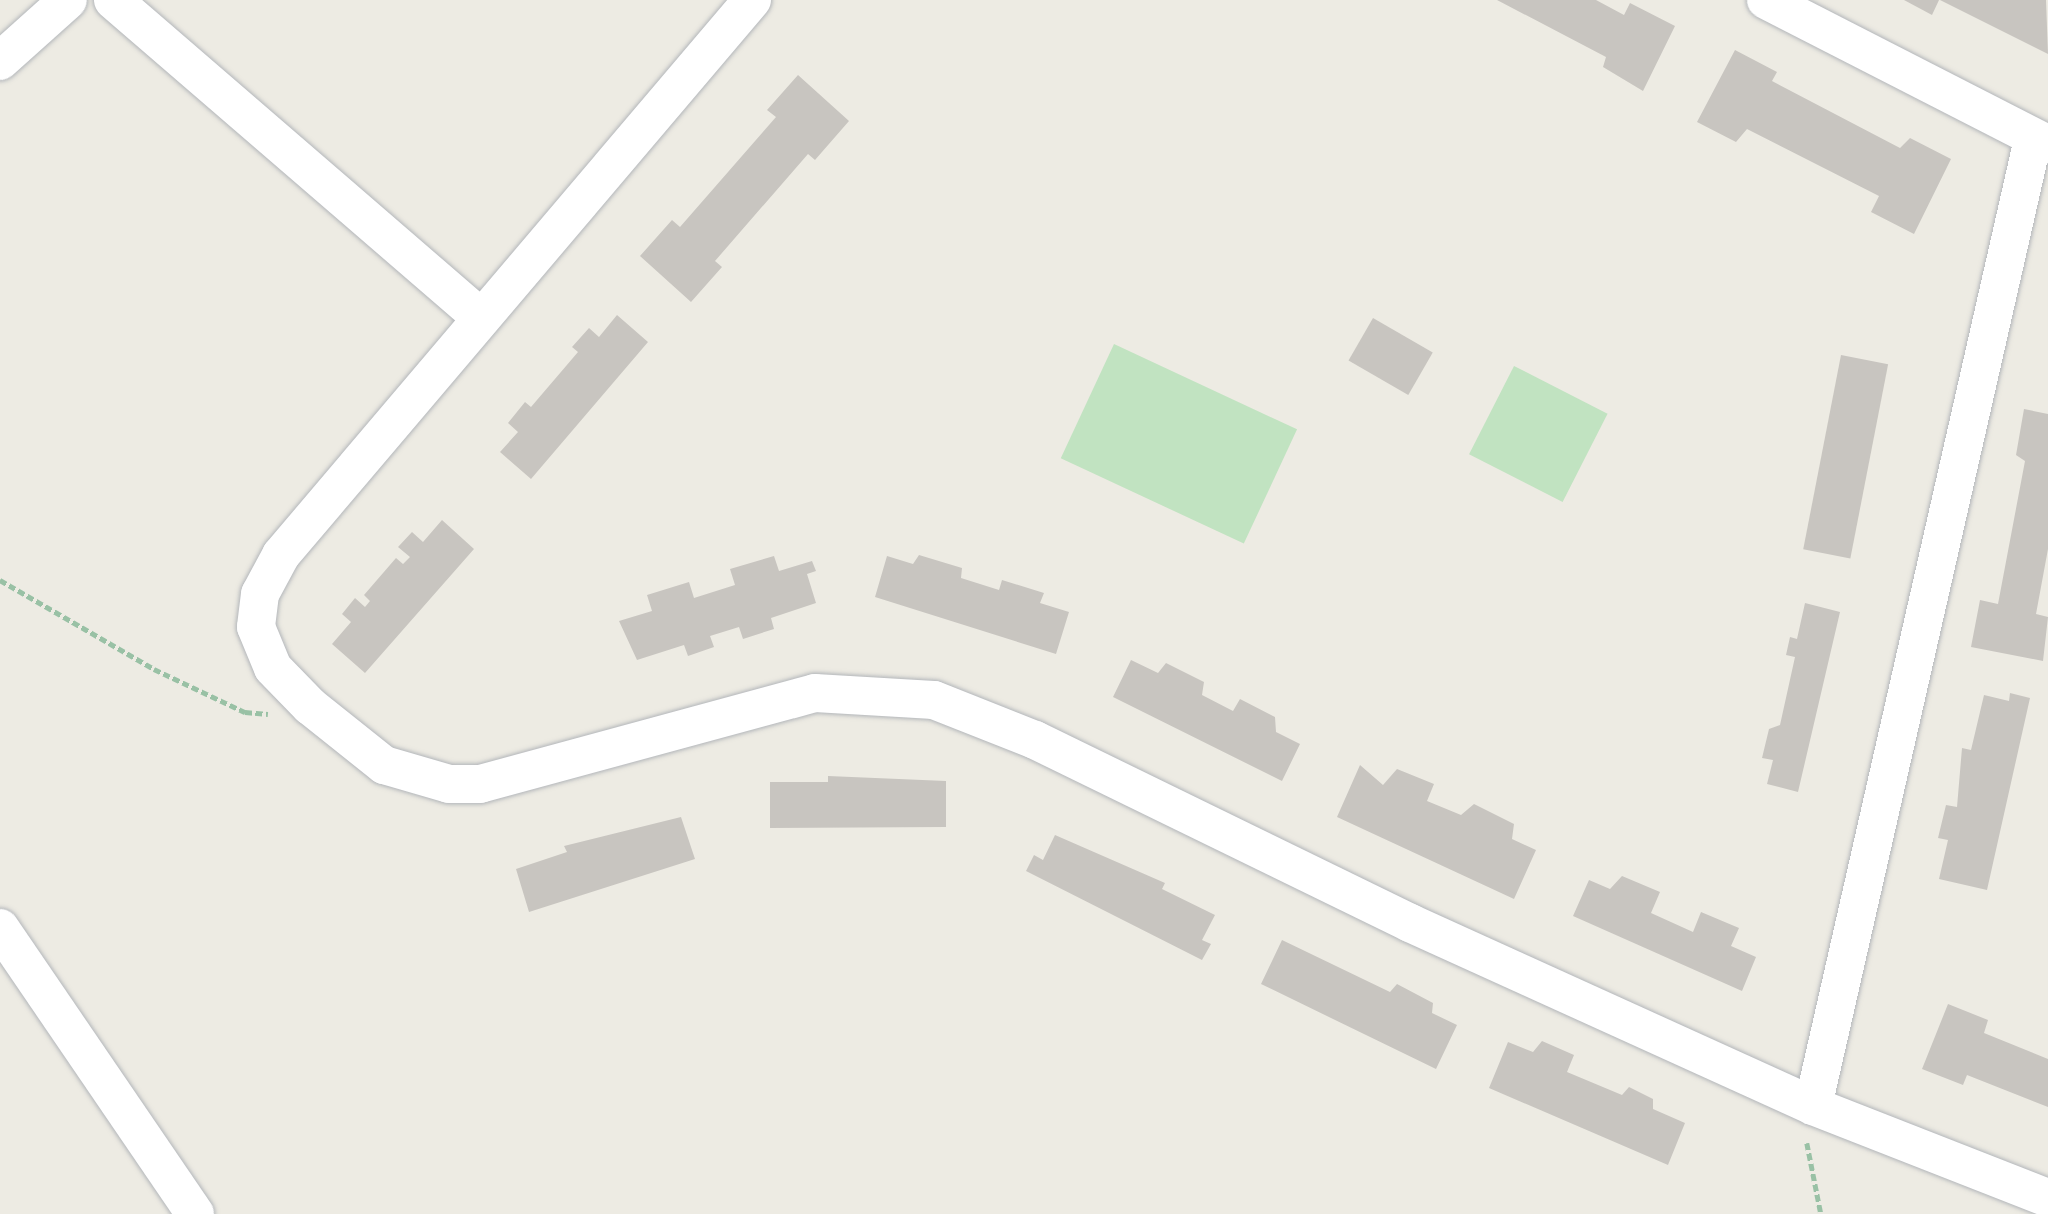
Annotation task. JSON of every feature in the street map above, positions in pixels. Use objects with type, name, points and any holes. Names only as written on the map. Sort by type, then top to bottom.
[{"type":"street","points":[[0,61],[68,0]]},
{"type":"street","points":[[113,0],[481,318]]},
{"type":"street","points":[[752,0],[281,555],[260,594],[261,644],[310,706],[384,765],[449,784],[480,784],[815,693],[934,700],[1035,740],[1410,923],[1813,1106],[2048,1198]]},
{"type":"street","points":[[1766,0],[2041,141],[1813,1106]]},
{"type":"street","points":[[0,928],[195,1214]]},
{"type":"path","points":[[0,580],[154,669],[246,712],[275,715],[310,706]]},
{"type":"path","points":[[1813,1106],[1807,1155],[1821,1214]]},
{"type":"green space","points":[[1114,344],[1297,429],[1244,544],[1061,458]]},
{"type":"green space","points":[[1514,366],[1608,414],[1563,502],[1469,454]]},
{"type":"building","points":[[1497,0],[1596,0],[1624,15],[1630,3],[1675,26],[1643,91],[1603,67],[1606,57]]},
{"type":"building","points":[[1904,0],[1939,0],[1932,15]]},
{"type":"building","points":[[1940,0],[2046,0],[2048,54]]},
{"type":"building","points":[[1735,50],[1777,72],[1772,81],[1900,148],[1910,138],[1951,159],[1914,234],[1871,212],[1879,196],[1747,129],[1736,142],[1697,122]]},
{"type":"building","points":[[798,75],[849,121],[815,160],[808,154],[715,261],[722,267],[691,302],[640,256],[672,220],[680,227],[776,117],[767,110]]},
{"type":"building","points":[[617,315],[648,342],[531,479],[500,452],[518,432],[508,423],[525,402],[531,407],[578,352],[572,347],[589,328],[599,337]]},
{"type":"building","points":[[1373,318],[1433,352],[1408,395],[1348,360]]},
{"type":"building","points":[[1841,355],[1888,364],[1850,559],[1803,549]]},
{"type":"building","points":[[2024,409],[2048,414],[2048,549],[2036,614],[2048,617],[2043,661],[1971,647],[1980,600],[1998,604],[2025,461],[2016,455]]},
{"type":"building","points":[[442,520],[474,549],[365,673],[332,644],[351,622],[342,614],[355,598],[365,607],[370,601],[364,595],[396,558],[403,564],[410,557],[398,547],[412,532],[423,542]]},
{"type":"building","points":[[919,555],[962,568],[961,578],[999,590],[1002,580],[1044,593],[1040,603],[1069,612],[1056,654],[875,597],[887,556],[913,564]]},
{"type":"building","points":[[774,556],[779,571],[812,561],[816,571],[807,574],[816,603],[771,618],[774,629],[743,639],[739,627],[710,636],[714,647],[688,656],[684,645],[637,660],[619,621],[652,611],[647,595],[689,582],[694,598],[735,585],[730,569]]},
{"type":"building","points":[[1805,603],[1840,612],[1798,792],[1767,784],[1773,760],[1762,758],[1769,729],[1780,725],[1795,657],[1786,655],[1790,637],[1797,639]]},
{"type":"building","points":[[1131,660],[1158,673],[1166,663],[1204,682],[1202,695],[1233,711],[1240,699],[1275,717],[1276,732],[1300,744],[1282,781],[1113,697]]},
{"type":"building","points":[[2010,693],[2030,698],[1987,890],[1939,879],[1948,840],[1938,838],[1946,805],[1957,807],[1962,748],[1971,750],[1984,695],[2009,701]]},
{"type":"building","points":[[1360,765],[1383,785],[1397,769],[1434,784],[1427,801],[1461,815],[1474,804],[1514,824],[1512,839],[1536,850],[1514,899],[1337,817]]},
{"type":"building","points":[[828,776],[946,781],[946,827],[770,828],[770,782],[828,782]]},
{"type":"building","points":[[681,817],[695,859],[529,912],[516,869],[567,852],[564,846]]},
{"type":"building","points":[[1055,835],[1165,883],[1162,889],[1215,915],[1202,940],[1211,944],[1202,960],[1026,871],[1034,855],[1043,860]]},
{"type":"building","points":[[1622,876],[1660,892],[1651,913],[1693,932],[1701,912],[1739,928],[1731,946],[1756,957],[1742,991],[1573,916],[1589,880],[1610,889]]},
{"type":"building","points":[[1282,940],[1390,992],[1397,984],[1433,1003],[1432,1013],[1457,1025],[1436,1069],[1261,984]]},
{"type":"building","points":[[1948,1004],[1988,1020],[1984,1033],[2048,1059],[2048,1107],[1967,1075],[1963,1085],[1922,1069]]},
{"type":"building","points":[[1542,1041],[1574,1055],[1567,1072],[1622,1095],[1629,1087],[1653,1099],[1653,1109],[1685,1123],[1668,1165],[1489,1088],[1508,1042],[1533,1052]]}]
